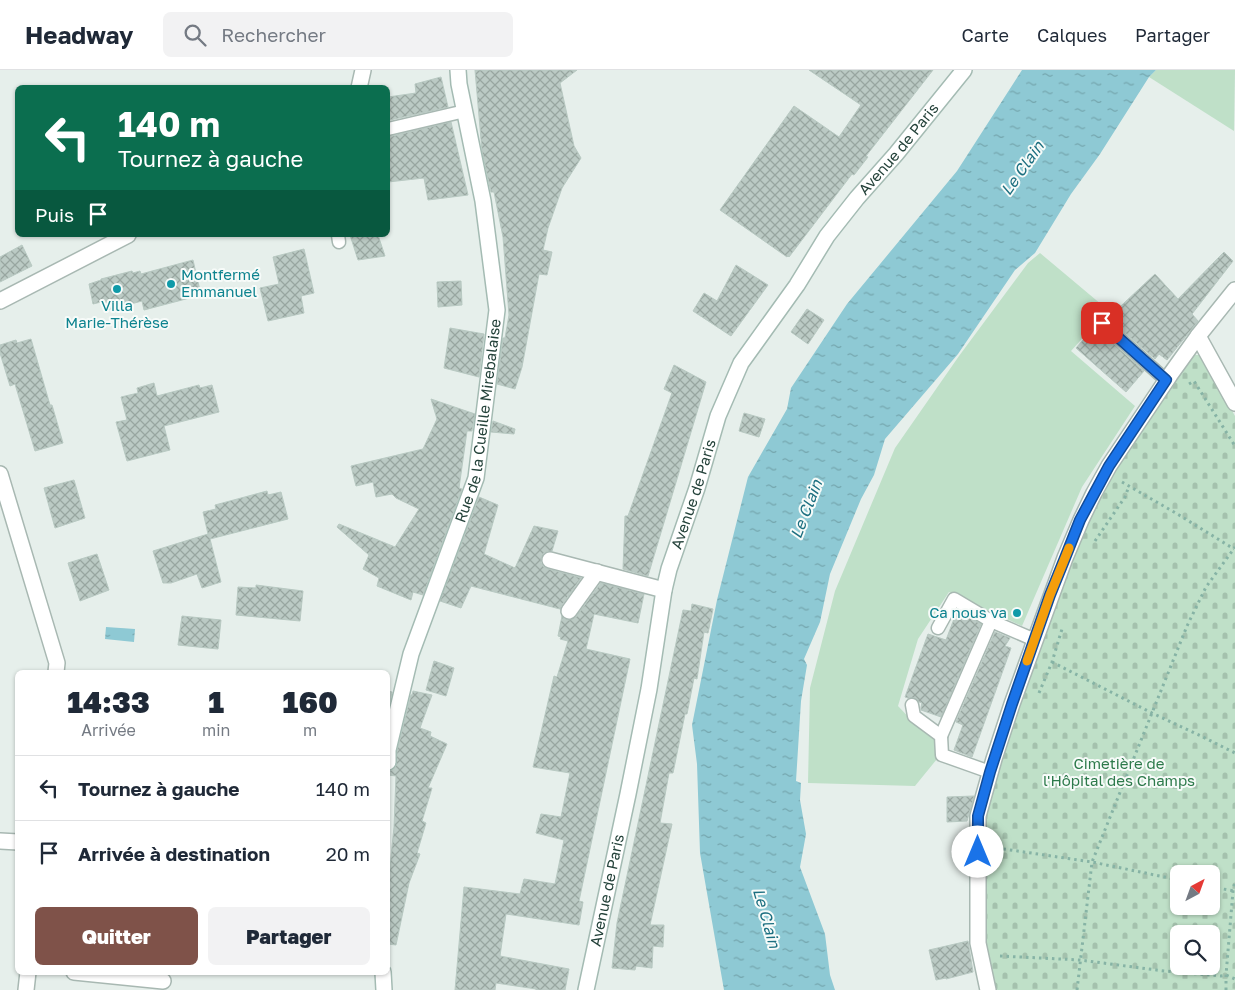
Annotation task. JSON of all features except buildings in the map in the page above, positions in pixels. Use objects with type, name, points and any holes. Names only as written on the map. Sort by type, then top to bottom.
[{"type":"street","points":[[360,85],[363,70]]},
{"type":"street","name":"Rue de la Cueille Mirebalaise","points":[[390,742],[411,654],[476,478],[497,310],[483,201],[459,84],[458,70]]},
{"type":"street","name":"Avenue de Paris","points":[[586,990],[634,765],[664,590],[669,569],[698,488],[718,416],[741,363],[797,285],[827,236],[964,70]]},
{"type":"street","points":[[0,301],[124,237]]},
{"type":"street","points":[[988,990],[978,943],[978,816],[1012,704],[1050,595],[1080,520],[1109,466],[1166,380],[1235,290]]},
{"type":"street","points":[[1198,336],[1235,403]]},
{"type":"street","points":[[0,474],[5,510],[57,663],[56,670]]},
{"type":"street","points":[[550,560],[664,590]]},
{"type":"street","points":[[569,611],[597,572]]},
{"type":"street","points":[[0,841],[15,842]]},
{"type":"street","points":[[26,990],[28,975]]},
{"type":"street","points":[[119,975],[163,982]]},
{"type":"street","points":[[383,975],[384,990]]},
{"type":"lane","points":[[390,129],[465,111]]},
{"type":"lane","points":[[1102,323],[1166,380]]},
{"type":"lane","points":[[938,628],[954,599],[991,621],[1035,640]]},
{"type":"lane","points":[[990,772],[942,755],[941,736],[991,621]]},
{"type":"lane","points":[[912,705],[914,716],[941,736]]},
{"type":"path","points":[[1194,381],[1235,446]]},
{"type":"path","points":[[1077,990],[1092,862],[1187,626],[1206,587],[1235,549],[1179,514],[1122,483]]},
{"type":"path","points":[[1090,548],[1125,497],[1129,486]]},
{"type":"path","points":[[1037,698],[1052,662],[1063,628]]},
{"type":"path","points":[[1052,662],[1235,753]]},
{"type":"path","points":[[991,848],[1092,862],[1170,878]]},
{"type":"path","points":[[1226,990],[1235,881]]},
{"type":"path","points":[[1220,889],[1234,891]]},
{"type":"path","points":[[996,956],[1080,960],[1164,971],[1226,975],[1235,979]]},
{"type":"green space","points":[[1156,70],[1235,70],[1234,131],[1149,77]]},
{"type":"green space","points":[[1040,253],[1108,310],[1071,351],[1135,406],[1082,487],[1022,626],[949,592],[918,639],[898,706],[919,728],[935,737],[937,759],[915,786],[808,783],[810,688],[835,591],[895,448],[959,356],[1028,263]]},
{"type":"green space","name":"Cimetière de l'Hôpital des Champs","points":[[1192,355],[1201,355],[1235,416],[1235,990],[994,990],[985,942],[985,817],[1004,748],[1078,542],[1112,474]]},
{"type":"water","name":"Le Clain","points":[[1022,70],[1156,70],[1149,77],[1100,154],[1071,194],[1035,253],[1015,270],[958,354],[885,439],[874,475],[861,499],[830,574],[820,622],[804,659],[807,665],[801,701],[796,781],[801,783],[800,800],[806,834],[800,867],[825,934],[830,975],[835,990],[724,990],[700,853],[697,764],[692,725],[717,600],[748,477],[787,409],[791,388],[847,304],[957,171]]},
{"type":"water","points":[[106,627],[135,629],[134,642],[105,639]]},
{"type":"slow traffic","points":[[1027,661],[1069,548]]},
{"type":"place","name":"Montfermé Emmanuel","points":[[171,284]]},
{"type":"place","name":"Villa Marie-Thérèse","points":[[117,289]]},
{"type":"place","name":"Ca nous va","points":[[1017,613]]},
{"type":"route","points":[[978,852],[978,816],[990,772],[1050,595],[1080,520],[1094,493],[1109,466],[1166,380],[1102,323]]}]
